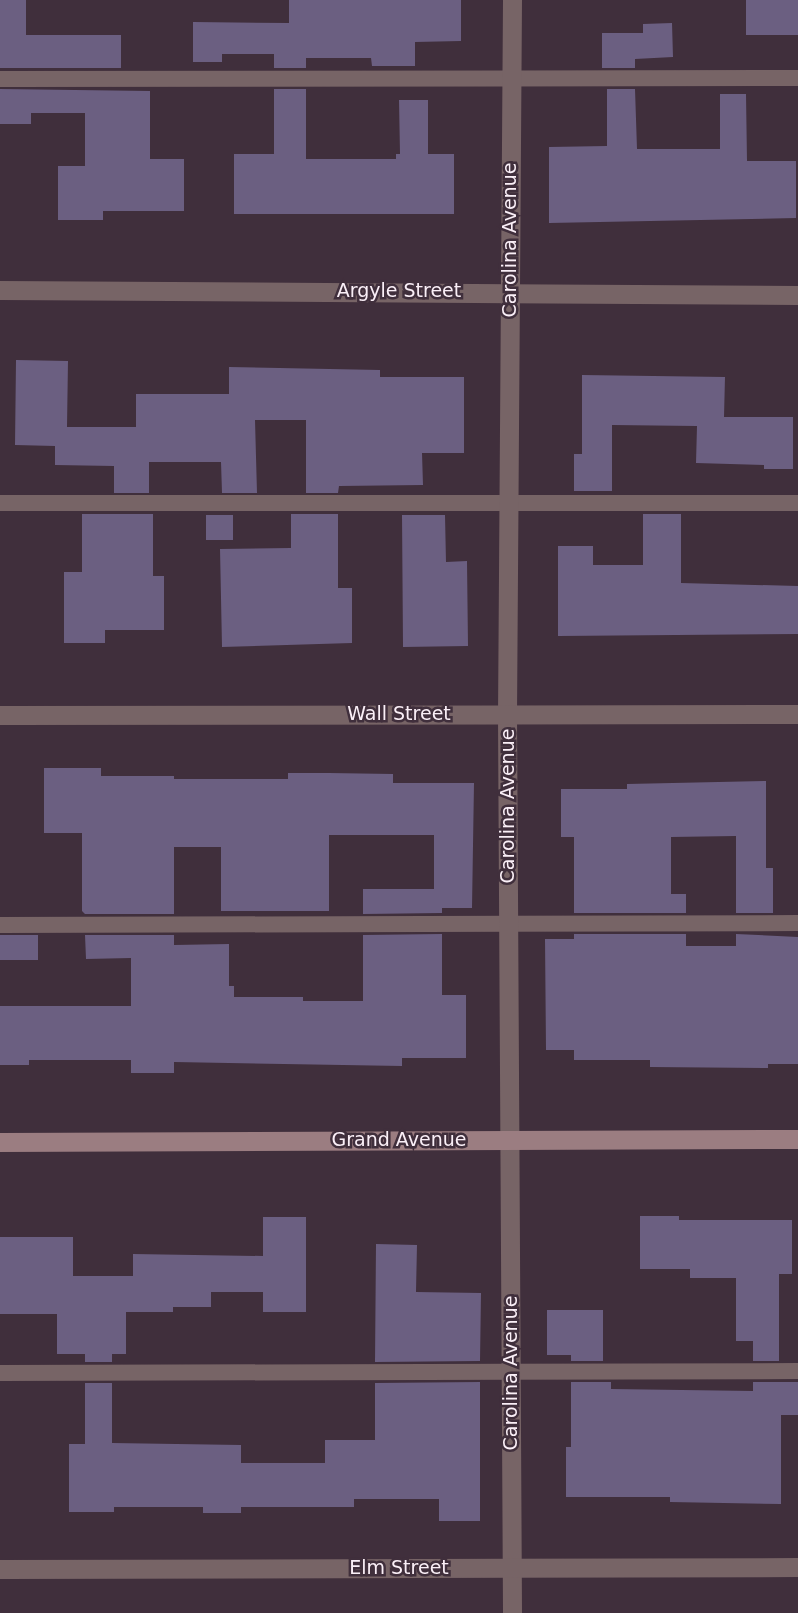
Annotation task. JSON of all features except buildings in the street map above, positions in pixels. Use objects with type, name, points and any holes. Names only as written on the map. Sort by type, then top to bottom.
[{"type":"main road","name":"Grand Avenue","points":[[0,1142],[798,1139]]},
{"type":"street","name":"Carolina Avenue","points":[[512,0],[507,714],[512,1613]]},
{"type":"street","name":"Argyle Street","points":[[0,290],[510,291],[798,295]]},
{"type":"street","name":"Wall Street","points":[[0,715],[798,714]]},
{"type":"street","name":"Elm Street","points":[[0,1569],[798,1567]]},
{"type":"lane","points":[[0,79],[798,78]]},
{"type":"lane","points":[[0,503],[798,503]]},
{"type":"lane","points":[[0,925],[798,923]]},
{"type":"lane","points":[[0,1373],[798,1371]]}]
